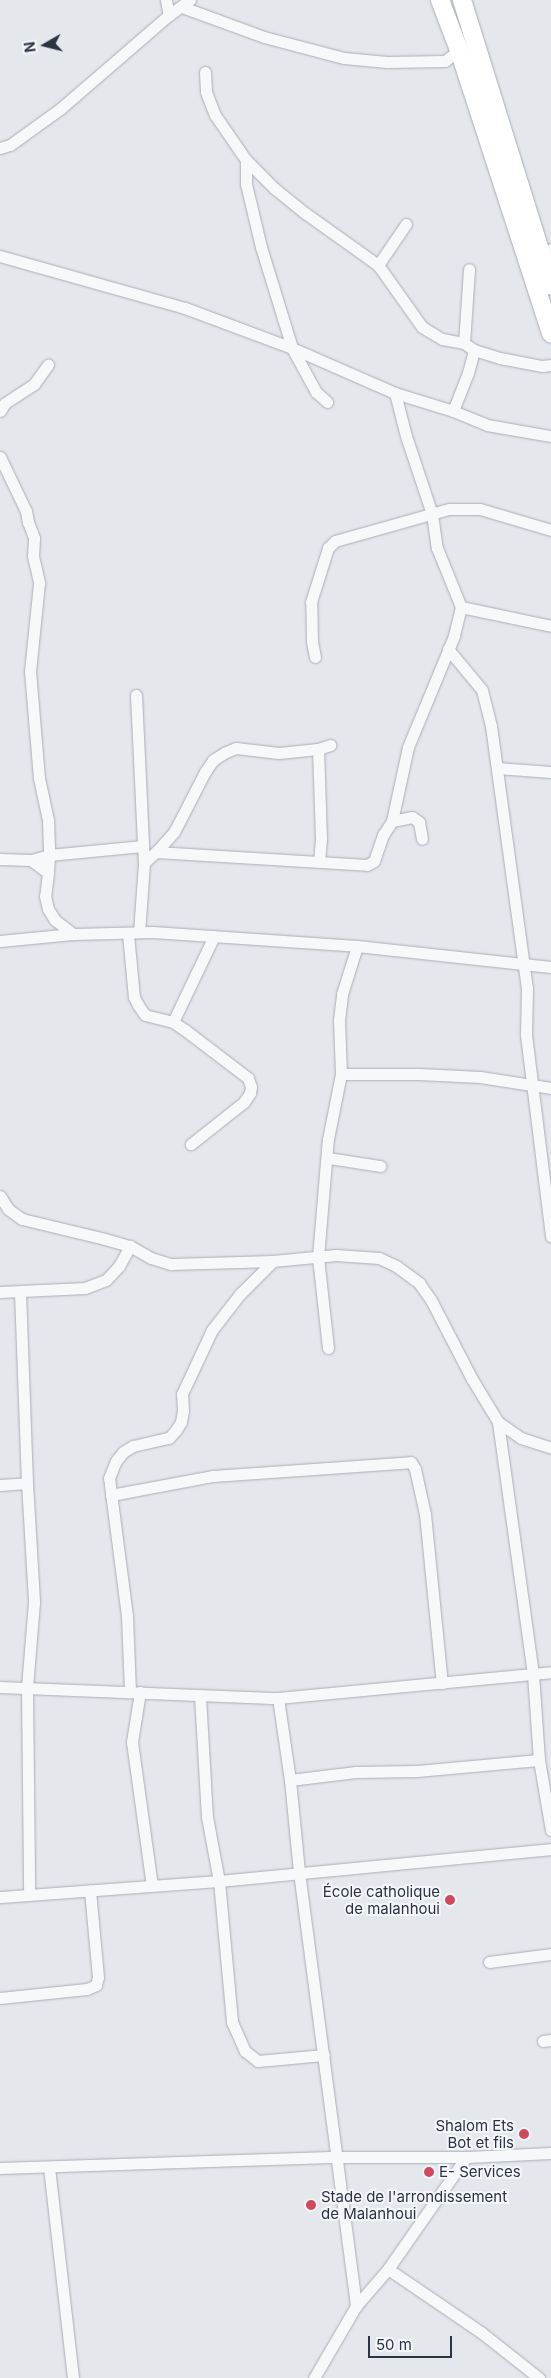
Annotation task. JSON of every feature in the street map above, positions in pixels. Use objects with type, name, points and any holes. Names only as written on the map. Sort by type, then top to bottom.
[{"type":"main road","points":[[440,0],[459,50],[551,333]]},
{"type":"main road","points":[[462,0],[548,277]]},
{"type":"street","points":[[166,0],[169,15]]},
{"type":"street","points":[[0,148],[10,145],[60,108],[169,15],[186,4],[264,37],[344,58],[386,62],[445,61],[459,50]]},
{"type":"street","points":[[205,72],[206,92],[215,115],[246,160],[274,188],[305,213],[378,265],[422,327],[442,339],[464,343],[474,350],[500,358],[542,366],[551,365]]},
{"type":"street","points":[[246,160],[246,184],[260,247],[292,348],[316,392],[327,402]]},
{"type":"street","points":[[378,265],[406,224]]},
{"type":"street","points":[[548,277],[551,250]]},
{"type":"street","points":[[0,256],[185,308],[292,348],[395,393],[452,411],[487,425],[551,436]]},
{"type":"street","points":[[464,343],[468,269]]},
{"type":"street","points":[[452,411],[468,373],[474,350]]},
{"type":"street","points":[[0,411],[5,403],[34,384],[48,365]]},
{"type":"street","points":[[156,852],[367,865],[374,861],[384,835],[392,821],[408,746],[448,649],[461,607],[437,548],[432,514],[406,436],[395,393]]},
{"type":"street","points":[[0,457],[26,511],[34,538],[33,556],[39,583],[30,671],[39,778],[48,820],[49,855],[45,896],[48,909],[55,920],[73,934]]},
{"type":"street","points":[[315,657],[312,641],[311,602],[328,548],[335,541],[449,509],[480,509],[551,530]]},
{"type":"street","points":[[461,607],[551,626]]},
{"type":"street","points":[[448,649],[482,690],[490,718],[527,988],[526,1035],[551,1236]]},
{"type":"street","points":[[136,695],[144,863],[133,933],[134,997],[145,1015],[173,1022],[248,1078],[251,1087],[250,1093],[244,1102],[191,1144]]},
{"type":"street","points":[[144,863],[174,832],[209,766],[224,753],[236,748],[279,753],[330,746]]},
{"type":"street","points":[[318,749],[321,839],[319,862]]},
{"type":"street","points":[[497,768],[551,772]]},
{"type":"street","points":[[392,821],[412,818],[419,822],[422,840]]},
{"type":"street","points":[[0,859],[31,860],[49,855],[144,846]]},
{"type":"street","points":[[31,860],[48,874]]},
{"type":"street","points":[[0,942],[73,934],[133,933],[214,936],[357,946],[551,966]]},
{"type":"street","points":[[173,1022],[214,936]]},
{"type":"street","points":[[328,1348],[318,1257],[331,1120],[341,1074],[339,1020],[342,994],[357,946]]},
{"type":"street","points":[[341,1074],[419,1074],[531,1084],[551,1088]]},
{"type":"street","points":[[328,1158],[380,1166]]},
{"type":"street","points":[[0,1196],[8,1209],[22,1219],[79,1231],[130,1246],[151,1258],[171,1264],[273,1261],[336,1255],[378,1258],[396,1266],[419,1282],[431,1300],[472,1379],[498,1422],[533,1674],[539,1760],[551,1830]]},
{"type":"street","points":[[0,1292],[85,1288],[106,1280],[120,1266],[130,1246]]},
{"type":"street","points":[[152,1886],[132,1742],[135,1692],[109,1478],[116,1461],[123,1452],[133,1446],[169,1438],[176,1430],[181,1422],[184,1411],[182,1394],[212,1330],[240,1294],[273,1261]]},
{"type":"street","points":[[20,1292],[27,1483],[34,1602],[27,1688],[28,1895]]},
{"type":"street","points":[[498,1422],[521,1438],[551,1448]]},
{"type":"street","points":[[111,1495],[213,1476],[411,1462],[415,1469],[425,1514],[442,1682]]},
{"type":"street","points":[[0,1485],[27,1483]]},
{"type":"street","points":[[0,1687],[278,1698],[551,1672]]},
{"type":"street","points":[[200,1696],[207,1816],[219,1881],[228,2000],[232,2022],[245,2051],[258,2061],[324,2055]]},
{"type":"street","points":[[278,1698],[356,2306]]},
{"type":"street","points":[[290,1780],[356,1772],[417,1771],[539,1760]]},
{"type":"street","points":[[0,1897],[219,1881],[551,1849]]},
{"type":"street","points":[[0,1998],[87,1989],[96,1985],[98,1977],[97,1959],[90,1890]]},
{"type":"street","points":[[489,1962],[551,1954]]},
{"type":"street","points":[[0,2168],[338,2157],[466,2158],[551,2153]]},
{"type":"street","points":[[314,2378],[356,2306],[388,2269],[466,2158]]},
{"type":"street","points":[[49,2167],[73,2378]]},
{"type":"street","points":[[388,2269],[482,2333],[539,2378]]},
{"type":"place","name":"École catholique de malanhoui","points":[[450,1900]]},
{"type":"place","name":"Shalom Ets Bot et fils","points":[[524,2134]]},
{"type":"place","name":"E- Services","points":[[429,2172]]},
{"type":"place","name":"Stade de l'arrondissement de Malanhoui","points":[[311,2205]]}]
